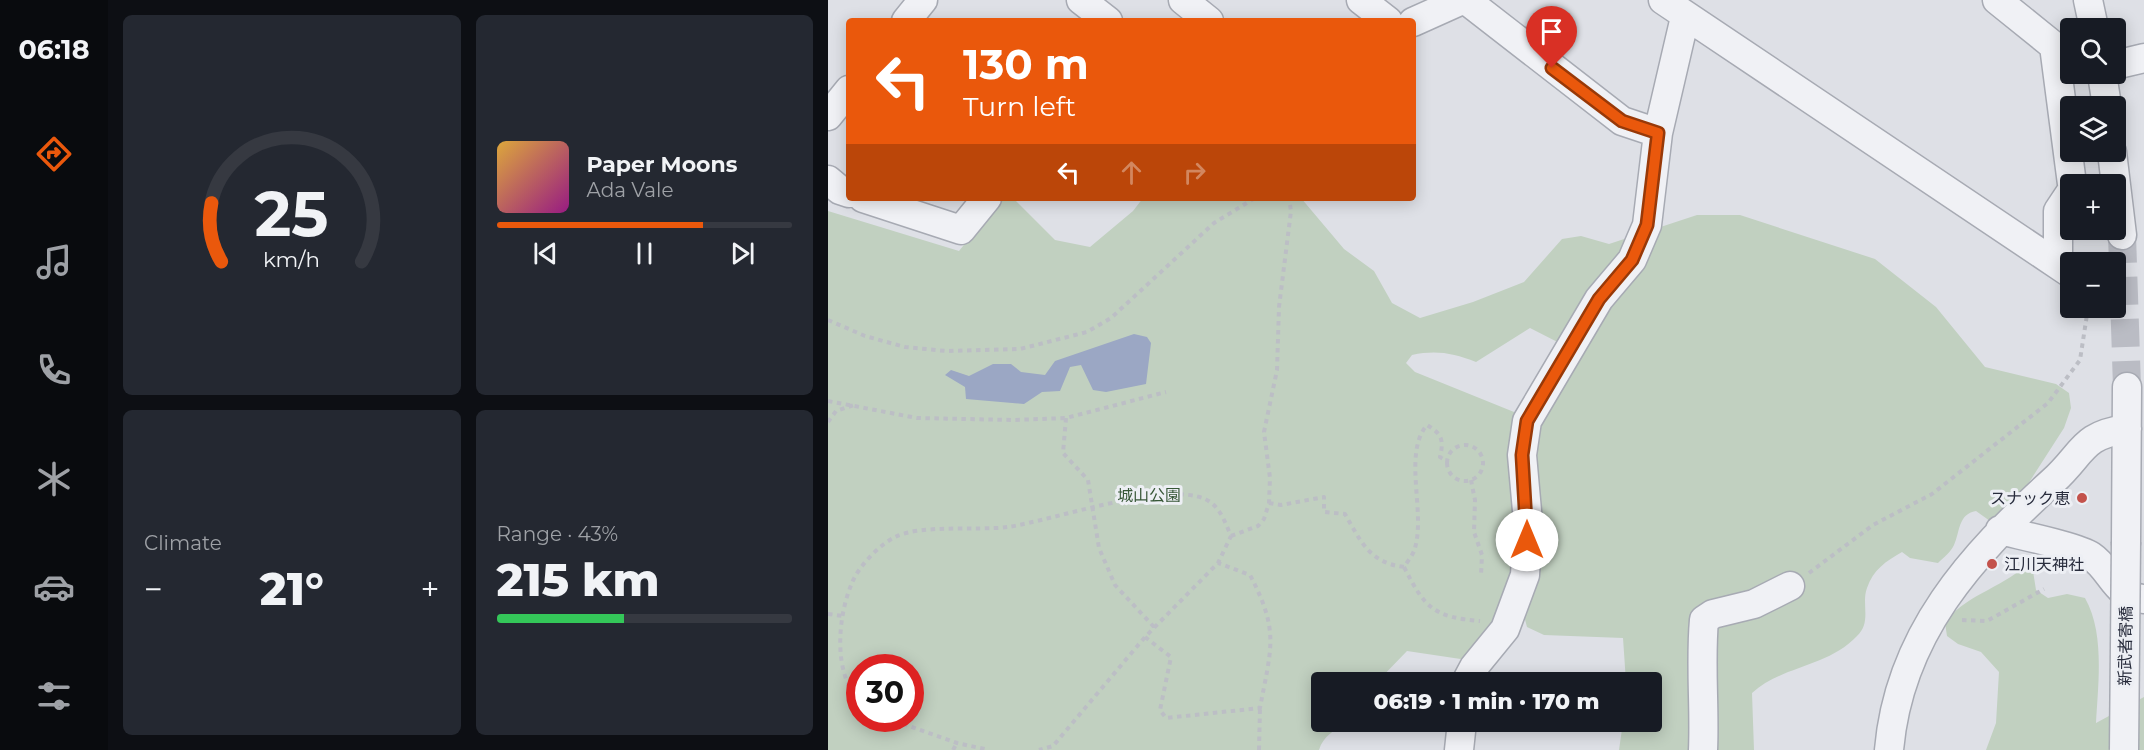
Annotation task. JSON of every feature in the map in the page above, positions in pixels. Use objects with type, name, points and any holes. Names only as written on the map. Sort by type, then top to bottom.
[{"type":"street","points":[[908,18],[922,0]]},
{"type":"street","points":[[1081,0],[1104,18]]},
{"type":"street","points":[[1183,0],[1205,18]]},
{"type":"street","points":[[1361,0],[1384,18]]},
{"type":"street","points":[[1416,21],[1462,0]]},
{"type":"street","points":[[1466,0],[1622,121],[1658,133]]},
{"type":"street","points":[[1997,0],[2054,46],[2071,174]]},
{"type":"street","points":[[2088,0],[2092,18]]},
{"type":"street","points":[[1471,672],[1505,629],[1525,575],[1528,522],[1522,455],[1527,421],[1599,299],[1632,260],[1647,225],[1674,8],[2060,265]]},
{"type":"street","points":[[2126,62],[2144,58]]},
{"type":"street","points":[[828,116],[846,94]]},
{"type":"street","points":[[828,180],[846,193]]},
{"type":"street","points":[[872,201],[961,230],[985,201]]},
{"type":"street","points":[[2060,208],[2058,211],[2060,230]]},
{"type":"street","name":"新武者寄橋","points":[[2124,750],[2126,542],[2136,465],[2127,429],[2133,395]]},
{"type":"street","points":[[1889,750],[1897,707],[1911,662],[1952,586],[2000,530],[2063,471],[2092,438],[2109,431],[2127,429]]},
{"type":"street","points":[[2000,530],[2090,555],[2103,567],[2119,590],[2144,599]]},
{"type":"street","points":[[1703,750],[1705,701],[1701,653],[1704,621],[1713,614],[1754,604],[1790,586]]},
{"type":"street","points":[[1460,750],[1461,732]]},
{"type":"path","points":[[828,320],[865,336],[905,347],[946,351],[1020,349],[1088,332],[1111,318],[1214,223],[1250,201]]},
{"type":"path","points":[[1039,750],[1053,746],[1154,627],[1218,563],[1231,536],[1258,526],[1264,519],[1269,503],[1270,477],[1264,432],[1277,370],[1279,307],[1291,211],[1289,201]]},
{"type":"path","points":[[1790,586],[1834,556],[1873,525],[1932,494],[2048,403],[2080,360],[2086,318]]},
{"type":"path","points":[[828,401],[939,419],[1066,418],[1166,392]]},
{"type":"path","points":[[828,422],[836,411],[854,405]]},
{"type":"path","points":[[1066,418],[1064,453],[1088,480],[1099,548],[1115,585],[1154,627]]},
{"type":"path","points":[[1404,567],[1414,550],[1418,518],[1417,456],[1419,438],[1427,425],[1440,432],[1443,442],[1440,457],[1447,461],[1454,477],[1459,480],[1471,480],[1481,471],[1483,465],[1478,450],[1463,445],[1457,447],[1447,461]]},
{"type":"path","points":[[1471,480],[1475,500],[1474,532],[1482,555],[1481,575]]},
{"type":"path","points":[[846,678],[841,652],[843,616],[852,582],[869,558],[895,537],[920,531],[1008,526],[1092,508],[1177,495],[1205,499],[1222,514],[1231,536]]},
{"type":"path","points":[[1269,503],[1281,505],[1324,497],[1324,512],[1345,514],[1364,548],[1386,565],[1404,567]]},
{"type":"path","points":[[1218,563],[1250,575],[1265,604],[1273,640],[1260,708],[1259,750]]},
{"type":"path","points":[[1404,567],[1420,598],[1432,611],[1448,617],[1485,622]]},
{"type":"path","points":[[1935,614],[1973,622],[1987,621],[2044,589]]},
{"type":"path","points":[[828,614],[843,616]]},
{"type":"path","points":[[1145,637],[1171,657],[1160,710],[1166,718],[1260,708]]},
{"type":"path","points":[[924,731],[957,743],[989,750]]},
{"type":"path","points":[[953,750],[957,743]]},
{"type":"green space","name":"城山公園","points":[[1000,201],[1016,201],[1055,240],[1090,247],[1133,211],[1141,201],[1304,201],[1344,249],[1374,271],[1392,303],[1420,318],[1473,302],[1524,282],[1562,239],[1581,236],[1609,244],[1697,215],[1740,215],[1875,259],[1936,307],[1985,367],[2056,384],[2069,393],[2071,408],[2064,428],[2010,512],[1990,521],[1976,511],[1970,513],[1961,524],[1953,548],[1938,563],[1910,558],[1902,552],[1891,559],[1876,571],[1870,582],[1865,594],[1864,625],[1857,636],[1832,654],[1777,677],[1752,693],[1754,750],[1619,750],[1622,732],[1662,732],[1662,672],[1625,672],[1623,638],[1544,635],[1527,627],[1516,586],[1474,661],[1407,651],[1387,672],[1311,672],[1311,732],[1332,732],[1319,750],[828,750],[828,211],[959,251]],"holes":[[[1530,328],[1579,353],[1519,414],[1415,372],[1406,363],[1412,355],[1429,353],[1460,356],[1476,362]]]},
{"type":"green space","points":[[2025,566],[2033,571],[2036,590],[2048,598],[2067,594],[2085,598],[2091,612],[2098,643],[2099,676],[2096,723],[2144,697],[2144,750],[1986,750],[1996,723],[1999,672],[1981,652],[1958,644],[1947,636],[1945,623],[1961,606],[2005,581]]},
{"type":"water","points":[[1134,334],[1147,337],[1151,343],[1146,384],[1106,392],[1093,390],[1081,365],[1070,367],[1060,391],[1042,392],[1024,404],[966,399],[965,387],[945,375],[951,370],[969,376],[993,364],[1011,364],[1021,372],[1045,375],[1055,361]]},
{"type":"tunnel","points":[[2122,240],[2127,387]]},
{"type":"place","name":"スナック恵","points":[[2082,498]]},
{"type":"place","name":"江川天神社","points":[[1992,564]]},
{"type":"route","points":[[1527,540],[1528,522],[1522,455],[1527,421],[1542,392],[1599,299],[1632,260],[1647,225],[1658,133],[1622,121],[1552,68]]}]
